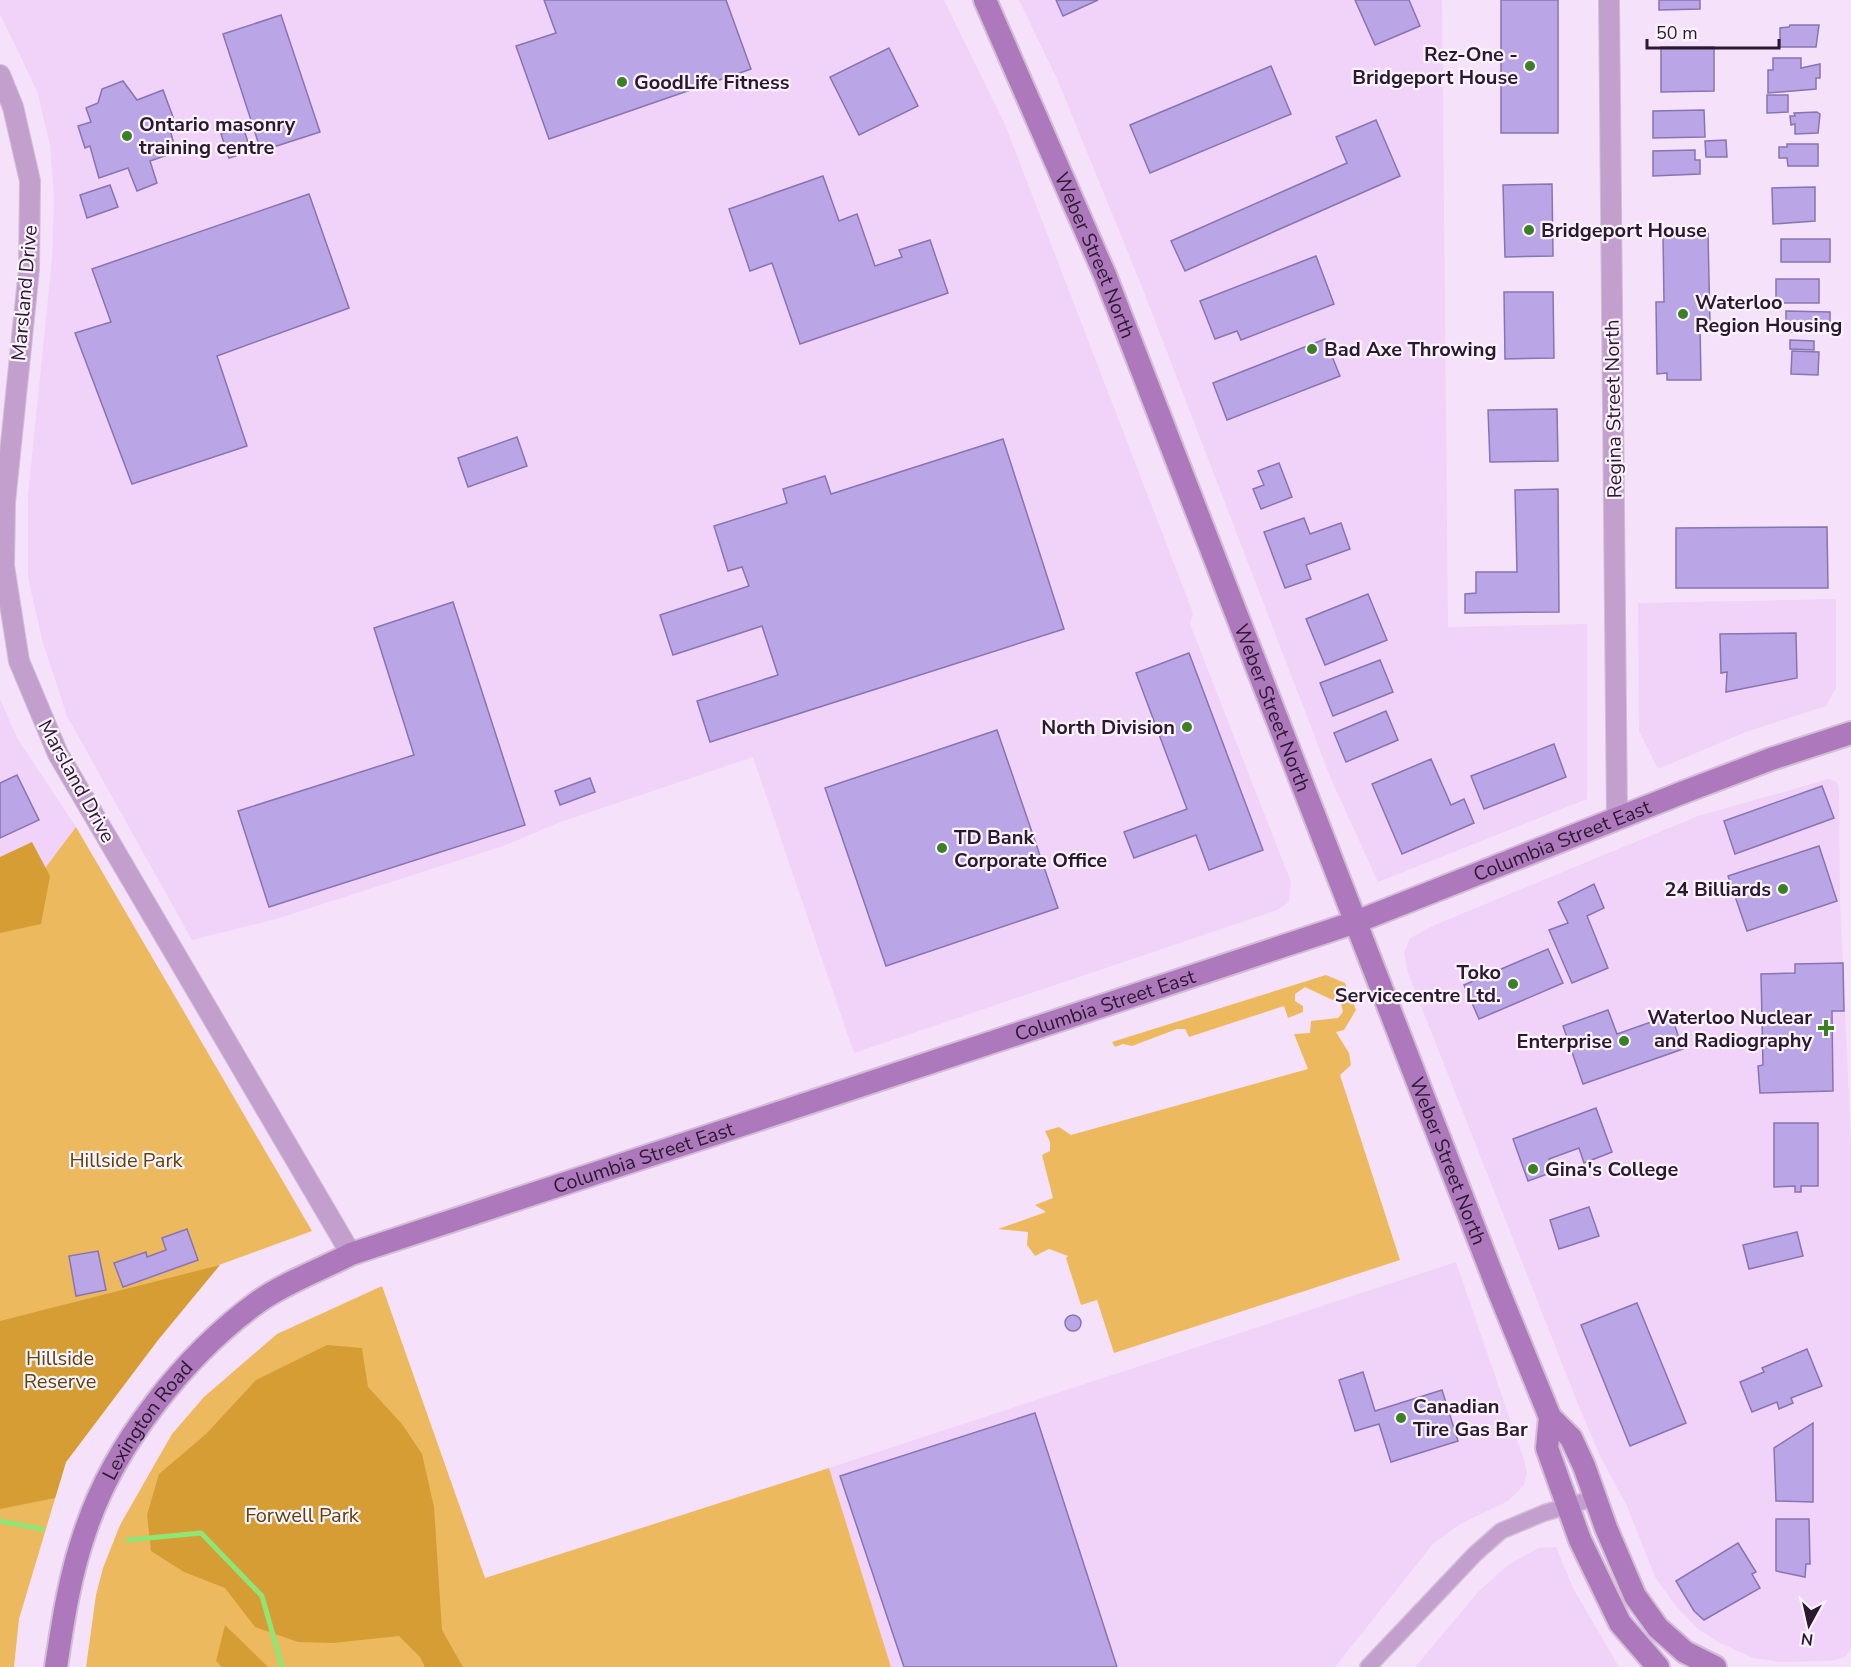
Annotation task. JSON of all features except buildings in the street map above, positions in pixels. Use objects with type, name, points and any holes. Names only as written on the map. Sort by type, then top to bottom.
[{"type":"main road","name":"Weber Street North","points":[[985,0],[1105,275],[1499,1292],[1550,1417],[1571,1438],[1635,1596],[1658,1628],[1685,1652],[1716,1667]]},
{"type":"main road","name":"Columbia Street East","points":[[351,1254],[1356,922],[1771,759],[1851,733]]},
{"type":"main road","name":"Lexington Road","points":[[56,1667],[69,1587],[86,1527],[114,1466],[148,1411],[204,1348],[259,1301],[351,1254]]},
{"type":"main road","name":"Weber Street North","points":[[1550,1417],[1547,1448],[1580,1540],[1620,1623],[1658,1667]]},
{"type":"street","name":"Regina Street North","points":[[1609,0],[1617,818]]},
{"type":"street","name":"Marsland Drive","points":[[0,75],[13,107],[30,181],[29,269],[5,501],[4,566],[19,661],[58,754],[351,1254]]},
{"type":"street","points":[[1368,1667],[1475,1554],[1501,1531],[1596,1498]]},
{"type":"shaded area","points":[[0,0],[944,0],[1006,127],[1193,613],[1190,624],[1291,882],[1289,902],[1277,910],[854,1053],[753,757],[558,823],[506,845],[276,919],[192,940],[67,716],[43,643],[28,578],[28,495],[52,259],[54,198],[50,145],[37,91],[0,14]]},
{"type":"shaded area","points":[[1019,0],[1442,0],[1448,627],[1587,624],[1587,799],[1378,882],[1331,779],[1144,292],[1058,81]]},
{"type":"shaded area","points":[[1836,599],[1836,688],[1826,706],[1746,732],[1658,769],[1639,731],[1638,603]]},
{"type":"shaded area","points":[[0,699],[17,738],[76,827],[33,884],[0,900]]},
{"type":"shaded area","points":[[1829,779],[1837,782],[1839,790],[1840,901],[1851,1141],[1851,1649],[1845,1657],[1831,1661],[1780,1662],[1753,1658],[1718,1642],[1698,1629],[1676,1606],[1655,1577],[1627,1506],[1601,1458],[1580,1409],[1408,973],[1404,953],[1410,938],[1437,924],[1698,816]]},
{"type":"shaded area","points":[[1456,1262],[1524,1460],[1527,1473],[1524,1485],[1508,1501],[1460,1524],[1433,1544],[1335,1667],[891,1667],[829,1468]]},
{"type":"shaded area","points":[[1556,1547],[1573,1588],[1619,1667],[1415,1667],[1479,1591],[1508,1565],[1539,1548]]},
{"type":"green space","name":"Hillside Park","points":[[76,827],[312,1231],[219,1265],[158,1340],[66,1462],[19,1619],[14,1667],[0,1667],[0,900],[33,884]]},
{"type":"green space","points":[[32,842],[50,876],[41,924],[0,933],[0,857]]},
{"type":"green space","points":[[1326,975],[1345,983],[1356,1010],[1344,1030],[1336,1032],[1349,1053],[1351,1065],[1340,1075],[1400,1260],[1114,1353],[1097,1300],[1081,1305],[1066,1258],[1068,1256],[1049,1249],[1035,1256],[1027,1245],[1028,1232],[998,1229],[1046,1212],[1035,1205],[1053,1198],[1042,1155],[1050,1151],[1050,1142],[1045,1131],[1059,1127],[1071,1135],[1308,1069],[1294,1034],[1310,1033],[1311,1021],[1338,1018],[1343,1012],[1341,1004],[1305,987],[1295,994],[1295,1001],[1303,1006],[1303,1012],[1288,1018],[1284,1006],[1189,1037],[1185,1029],[1177,1029],[1132,1046],[1123,1044],[1115,1047],[1112,1042]]},
{"type":"green space","name":"Hillside Reserve","points":[[220,1265],[158,1340],[66,1462],[55,1498],[0,1509],[0,1321]]},
{"type":"green space","name":"Forwell Park","points":[[382,1286],[485,1578],[829,1468],[891,1667],[86,1667],[96,1595],[103,1568],[120,1525],[172,1434],[204,1397],[277,1334]]},
{"type":"green space","points":[[327,1345],[362,1348],[368,1387],[402,1424],[422,1454],[434,1507],[442,1630],[463,1667],[425,1667],[420,1657],[399,1636],[333,1643],[298,1642],[255,1627],[225,1588],[184,1572],[151,1551],[147,1515],[159,1474],[206,1434],[256,1380]]},
{"type":"green space","points":[[225,1625],[268,1667],[222,1667],[216,1661]]},
{"type":"waterway","points":[[0,1521],[42,1529]]},
{"type":"waterway","points":[[128,1540],[201,1533],[262,1596],[282,1667]]},
{"type":"place","name":"Rez-One - Bridgeport House","points":[[1530,66]]},
{"type":"place","name":"GoodLife Fitness","points":[[622,82]]},
{"type":"place","name":"Ontario masonry training centre","points":[[127,136]]},
{"type":"place","name":"Bridgeport House","points":[[1529,230]]},
{"type":"place","name":"Waterloo Region Housing","points":[[1683,314]]},
{"type":"place","name":"Bad Axe Throwing","points":[[1312,349]]},
{"type":"place","name":"North Division","points":[[1187,727]]},
{"type":"place","name":"TD Bank Corporate Office","points":[[942,848]]},
{"type":"place","name":"24 Billiards","points":[[1783,889]]},
{"type":"place","name":"Toko Servicecentre Ltd.","points":[[1513,984]]},
{"type":"place","name":"Waterloo Nuclear and Radiography","points":[[1826,1028]]},
{"type":"place","name":"Enterprise","points":[[1624,1041]]},
{"type":"place","name":"Gina's College","points":[[1533,1169]]},
{"type":"place","name":"Canadian Tire Gas Bar","points":[[1401,1418]]}]
